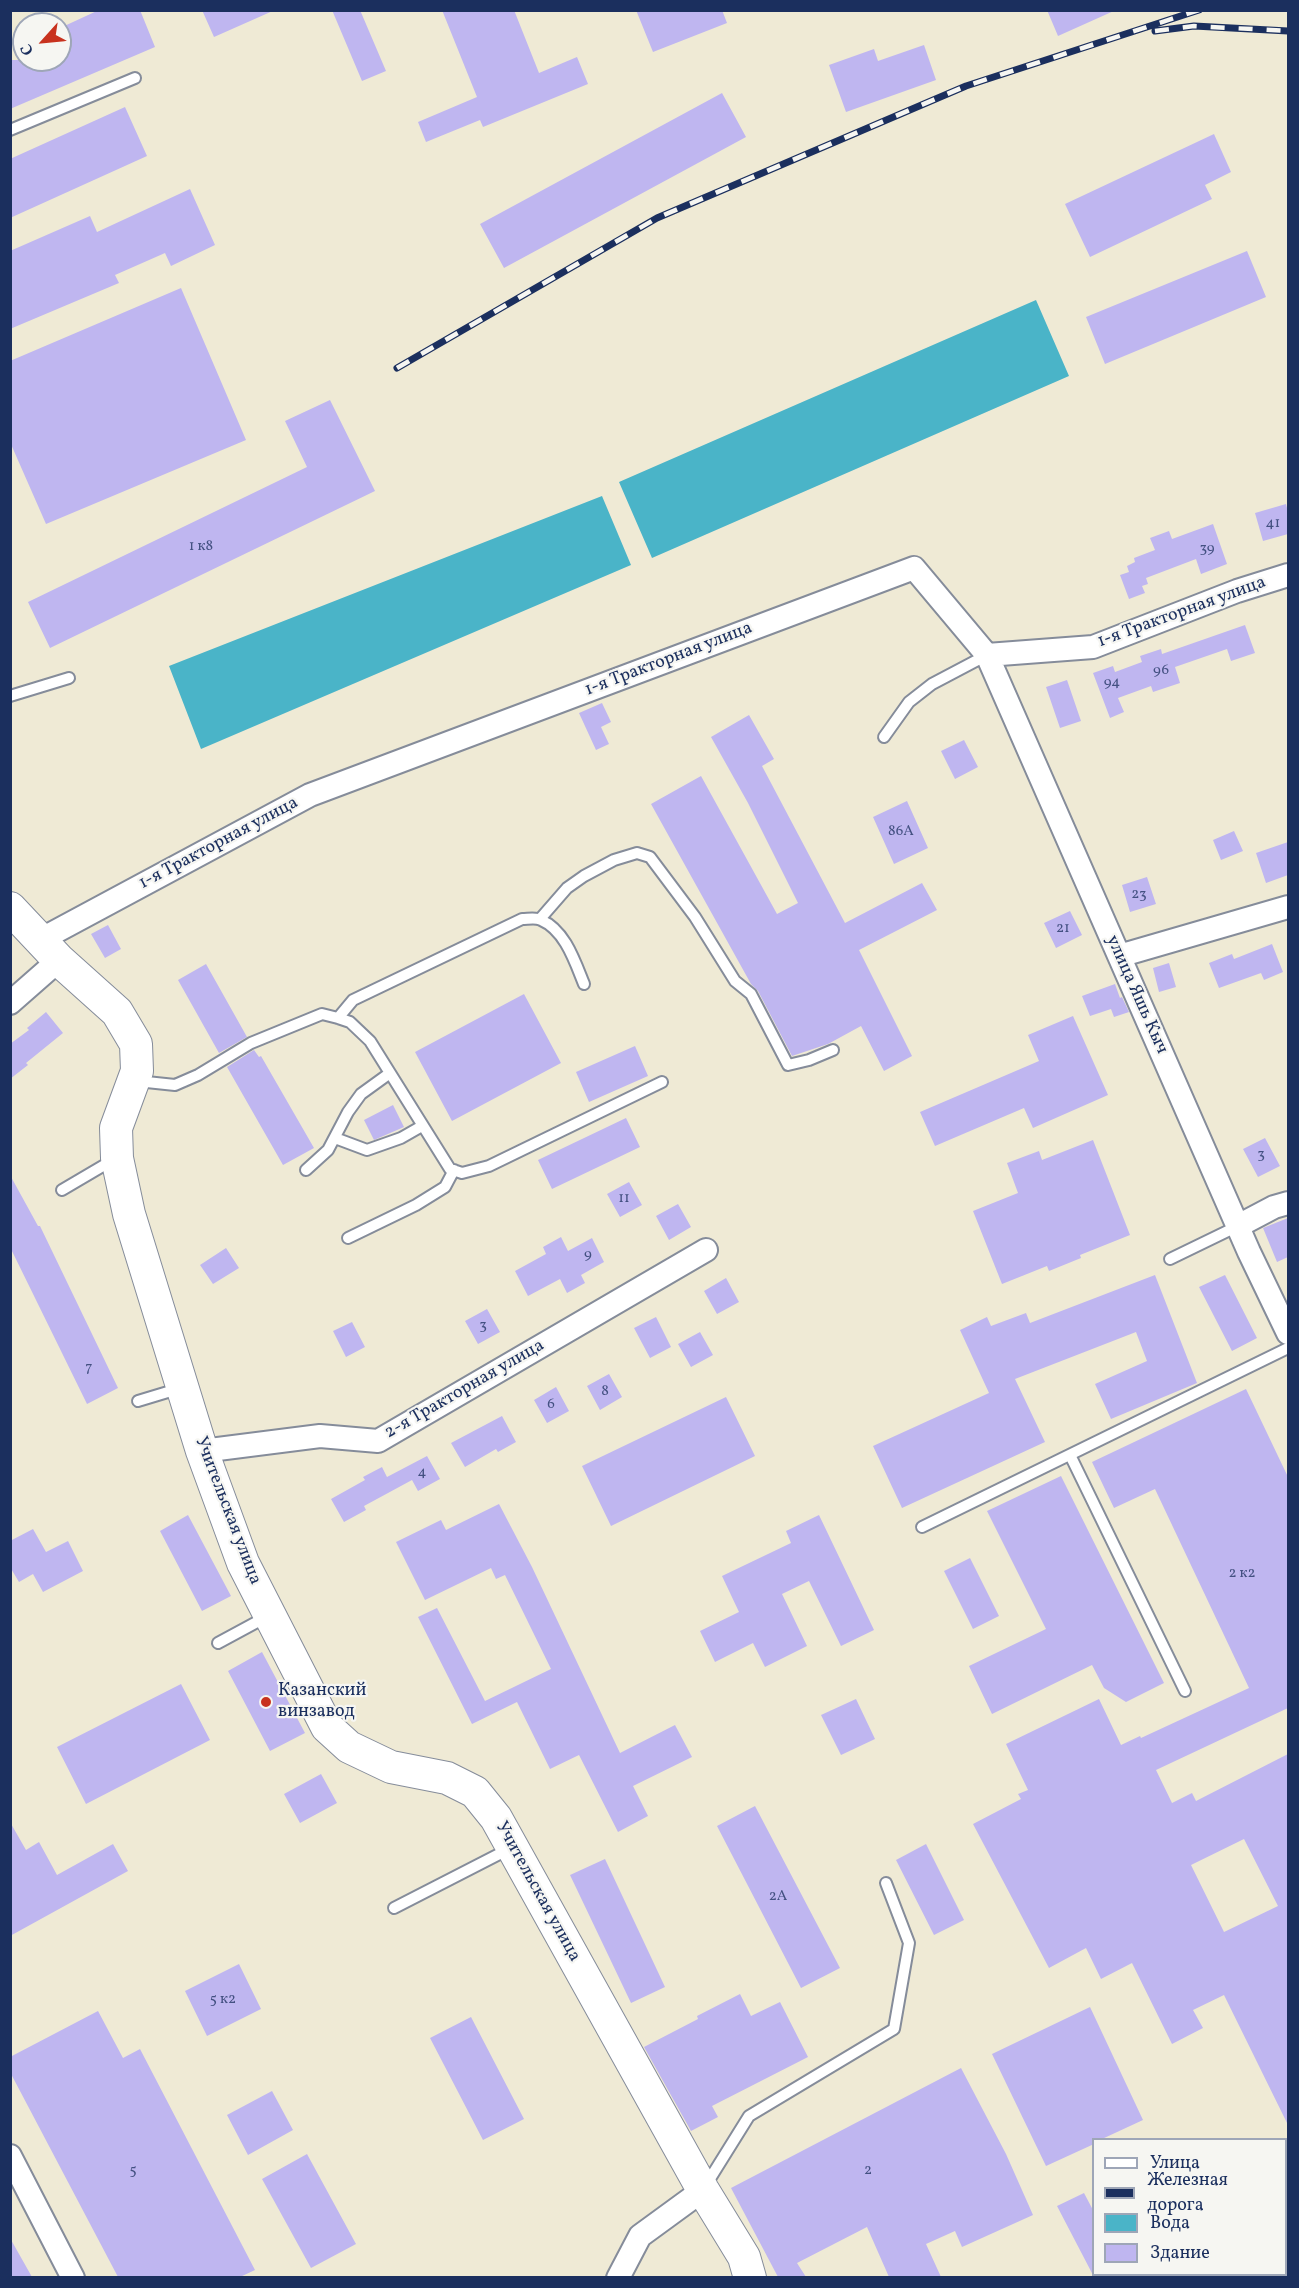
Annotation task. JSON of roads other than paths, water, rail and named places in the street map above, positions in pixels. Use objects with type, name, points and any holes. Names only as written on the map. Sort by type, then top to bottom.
[{"type":"street","name":"1-я Тракторная улица","points":[[50,950],[310,795],[914,568],[987,655],[1093,647],[1237,591],[1288,575]]},
{"type":"street","name":"улица Яшь Кыч","points":[[987,655],[1238,1226],[1288,1333]]},
{"type":"street","points":[[1119,956],[1288,907]]},
{"type":"street","name":"Учительская улица","points":[[10,908],[50,950],[117,1012],[136,1044],[137,1071],[116,1128],[117,1158],[129,1214],[202,1451],[243,1563],[327,1727],[349,1747],[391,1767],[447,1778],[475,1792],[496,1818],[703,2190],[744,2257],[750,2277]]},
{"type":"street","points":[[10,1003],[50,950]]},
{"type":"street","points":[[1238,1226],[1274,1207],[1288,1203]]},
{"type":"street","name":"2-я Тракторная улица","points":[[202,1451],[320,1436],[378,1441],[706,1250]]},
{"type":"street","points":[[10,2156],[73,2277]]},
{"type":"street","points":[[618,2277],[640,2236],[703,2190]]},
{"type":"lane","points":[[10,130],[135,78]]},
{"type":"lane","points":[[884,737],[909,702],[932,684],[987,655]]},
{"type":"lane","points":[[10,696],[69,678]]},
{"type":"lane","points":[[540,919],[567,888],[584,876],[614,860],[636,854],[651,857],[695,917],[735,981],[751,994],[788,1065],[833,1050]]},
{"type":"lane","points":[[338,1018],[353,1000],[522,919],[540,919],[551,926],[567,946],[584,984]]},
{"type":"lane","points":[[133,1081],[175,1085],[198,1075],[250,1043],[322,1014],[338,1018],[350,1022],[370,1041],[450,1169],[462,1173],[489,1166],[662,1082]]},
{"type":"lane","points":[[306,1170],[328,1150],[348,1112],[361,1094],[390,1073]]},
{"type":"lane","points":[[335,1138],[367,1150],[401,1138],[422,1126]]},
{"type":"lane","points":[[62,1190],[117,1158]]},
{"type":"lane","points":[[348,1238],[416,1205],[445,1187],[454,1170]]},
{"type":"lane","points":[[1170,1259],[1238,1226]]},
{"type":"lane","points":[[922,1527],[1288,1348]]},
{"type":"lane","points":[[138,1401],[182,1387]]},
{"type":"lane","points":[[1070,1455],[1185,1691]]},
{"type":"lane","points":[[218,1643],[270,1615]]},
{"type":"lane","points":[[394,1908],[512,1847]]},
{"type":"lane","points":[[703,2190],[749,2116],[894,2029],[909,1943],[886,1883]]},
{"type":"water","points":[[1036,300],[1069,376],[652,558],[619,482]]},
{"type":"water","points":[[602,496],[631,565],[201,749],[169,666]]},
{"type":"railway","points":[[397,368],[657,218],[966,86],[1199,10]]},
{"type":"railway","points":[[1155,31],[1194,26],[1288,31]]},
{"type":"place","name":"Казанский винзавод","points":[[266,1702]]}]
